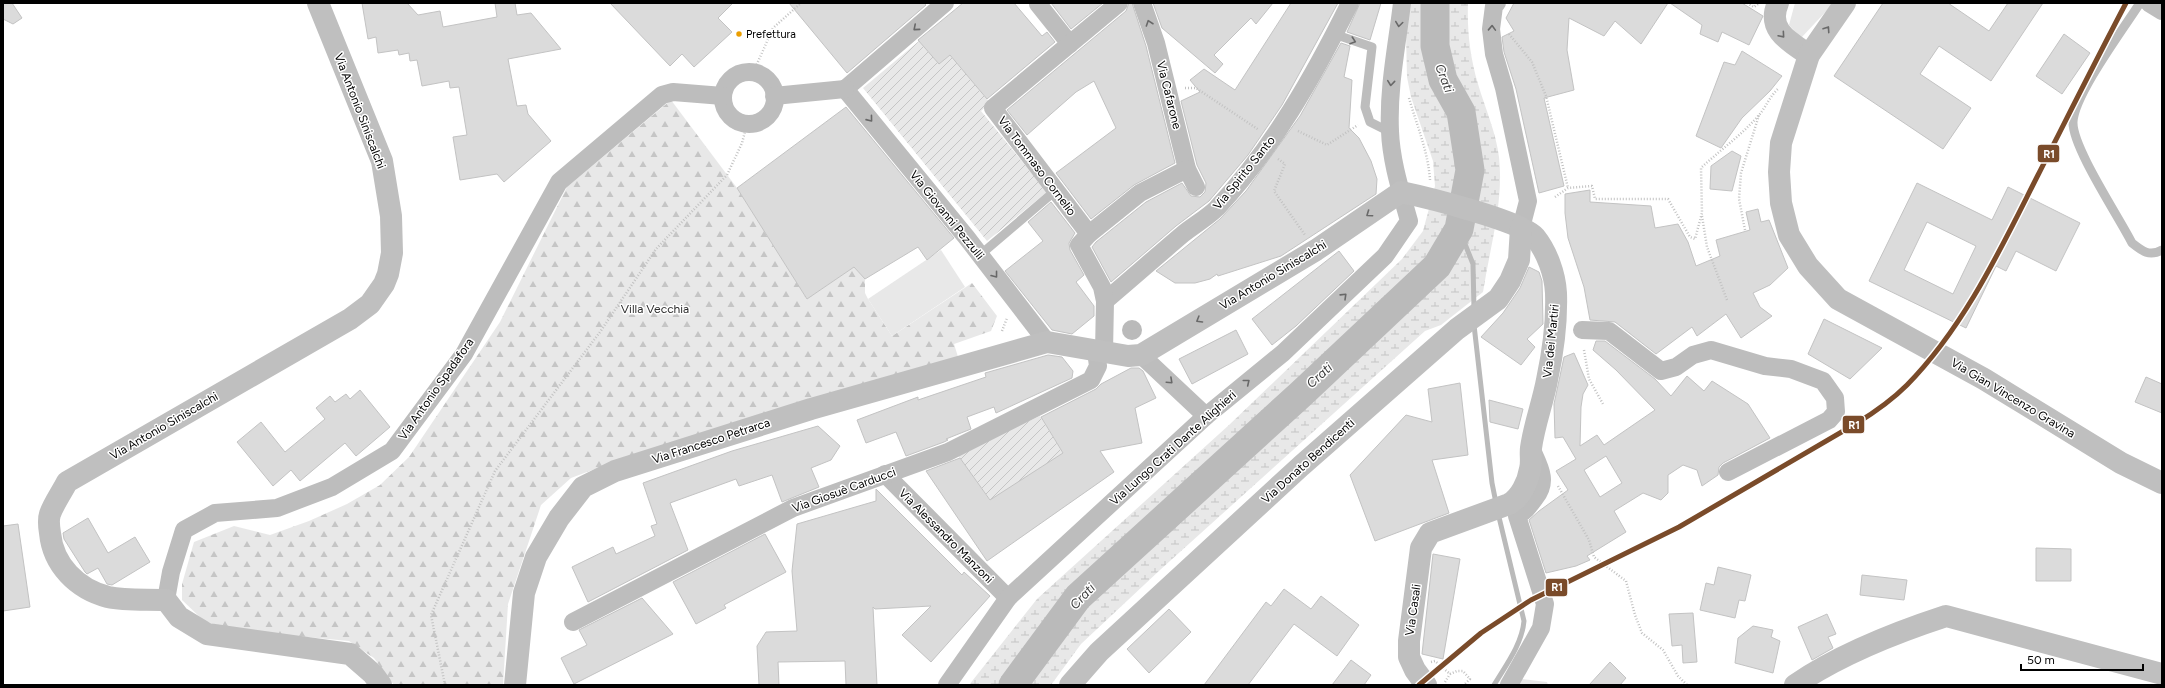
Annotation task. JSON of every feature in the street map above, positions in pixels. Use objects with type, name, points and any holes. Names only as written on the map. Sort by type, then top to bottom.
[{"type":"street","name":"Via Antonio Siniscalchi","points":[[166,600],[110,597],[97,594],[74,580],[65,570],[54,550],[49,527],[50,515],[67,482],[356,316],[370,304],[378,294],[384,284],[391,263],[391,216],[382,161],[318,3]]},
{"type":"street","points":[[774,96],[845,89],[945,3]]},
{"type":"street","name":"Via Tommaso Cornelio","points":[[1089,234],[993,108],[1119,3]]},
{"type":"street","name":"Via Cafarone","points":[[1142,3],[1156,43],[1187,169],[1196,187]]},
{"type":"street","name":"Via Spirito Santo","points":[[1105,301],[1185,232],[1216,209],[1284,123],[1350,3]]},
{"type":"street","points":[[1401,192],[1390,132],[1390,87],[1402,3]]},
{"type":"street","points":[[1778,3],[1775,20],[1777,30],[1785,39],[1809,55]]},
{"type":"street","name":"Via Gian Vincenzo Gravina","points":[[1845,3],[1809,55],[1782,143],[1779,172],[1781,203],[1789,235],[1808,266],[1838,299],[1984,379],[2121,463],[2162,483]]},
{"type":"street","points":[[2149,3],[2162,11]]},
{"type":"street","points":[[1038,4],[1070,44]]},
{"type":"street","points":[[1495,4],[1491,29],[1494,54],[1504,88],[1528,201],[1513,224]]},
{"type":"street","points":[[753,73],[765,78],[771,85],[774,96],[772,110],[767,116],[760,121],[747,124],[736,121],[729,115],[725,108],[724,96],[728,84],[734,78],[741,74],[753,73]]},
{"type":"street","name":"Via Giovanni Pezzulli","points":[[845,89],[980,255],[1047,342]]},
{"type":"street","name":"Via Antonio Spadafora","points":[[166,600],[171,572],[184,530],[215,513],[277,508],[304,498],[332,487],[392,451],[464,354],[559,182],[662,95],[673,92],[724,96]]},
{"type":"street","points":[[1100,351],[1105,301],[1102,287],[1079,245],[1089,234],[1140,193],[1187,169]]},
{"type":"street","name":"Via Antonio Siniscalchi","points":[[1141,355],[1316,250],[1401,192]]},
{"type":"street","name":"Via dei Martiri","points":[[1401,192],[1432,198],[1513,224],[1534,235],[1548,258],[1556,291],[1556,320],[1548,379],[1531,448],[1530,470],[1517,500],[1430,533]]},
{"type":"street","name":"Via Lungo Crati Dante Alighieri","points":[[947,685],[1008,598],[1206,416],[1283,353],[1385,256],[1409,221],[1401,192]]},
{"type":"street","name":"Via Donato Bendicenti","points":[[1070,685],[1104,647],[1296,471],[1457,329],[1498,299],[1510,281],[1519,260],[1513,224]]},
{"type":"street","points":[[1582,330],[1609,331],[1661,371],[1676,367],[1693,355],[1711,350],[1765,366],[1791,369],[1823,382],[1835,398],[1836,412],[1829,420],[1728,472]]},
{"type":"street","points":[[1047,342],[1128,356],[1141,355],[1206,416]]},
{"type":"street","name":"Via Francesco Petrarca","points":[[515,685],[524,594],[536,557],[559,518],[583,487],[615,471],[811,409],[1047,342]]},
{"type":"street","name":"Via Giosuè Carducci","points":[[573,622],[792,508],[948,452],[1091,380],[1098,366],[1100,351]]},
{"type":"street","points":[[1508,685],[1541,628],[1545,604],[1517,516],[1528,509],[1541,492],[1543,483],[1542,473],[1531,448]]},
{"type":"street","name":"Via Alessandro Manzoni","points":[[885,474],[1008,598]]},
{"type":"street","name":"Via Casali","points":[[1426,685],[1415,670],[1409,657],[1409,641],[1421,548],[1430,533]]},
{"type":"street","points":[[166,600],[179,617],[207,634],[350,654],[373,674],[381,685]]},
{"type":"street","points":[[1795,685],[1818,669],[1912,627],[1946,616],[2162,674]]},
{"type":"lane","points":[[2140,3],[2102,60],[2078,104],[2073,122],[2077,144],[2132,242],[2144,252],[2155,254],[2162,250]]},
{"type":"lane","points":[[1334,34],[1372,47],[1365,107],[1370,122],[1390,132]]},
{"type":"lane","points":[[980,255],[1055,191]]},
{"type":"path","points":[[753,73],[773,28],[801,3]]},
{"type":"path","points":[[1747,3],[1754,7],[1759,3]]},
{"type":"path","points":[[1495,4],[1509,34],[1532,62],[1546,96],[1568,188]]},
{"type":"path","points":[[1183,88],[1196,88],[1268,145],[1284,164],[1274,191],[1316,250]]},
{"type":"path","points":[[1727,300],[1707,246],[1702,213],[1701,168],[1727,146],[1759,114],[1779,88]]},
{"type":"path","points":[[1408,93],[1429,165],[1432,198]]},
{"type":"path","points":[[1745,230],[1739,199],[1741,173],[1759,114]]},
{"type":"path","points":[[1284,123],[1295,130],[1327,145],[1369,119]]},
{"type":"path","points":[[445,685],[431,615],[495,471],[600,332],[656,249],[727,175],[742,143],[747,124]]},
{"type":"path","points":[[1555,197],[1568,188],[1592,186],[1595,199],[1668,199],[1690,237],[1695,239],[1702,213]]},
{"type":"path","points":[[1002,331],[1010,312]]},
{"type":"path","points":[[1584,350],[1589,378],[1603,404]]},
{"type":"path","points":[[1542,473],[1561,488],[1589,540],[1594,557],[1626,581],[1635,615],[1642,633],[1663,650],[1678,676],[1687,685]]},
{"type":"path","points":[[1435,661],[1450,674]]},
{"type":"path","points":[[1446,685],[1445,680],[1450,674],[1457,671],[1463,671],[1470,679],[1464,685]]},
{"type":"green space","points":[[1409,3],[1468,3],[1468,24],[1471,54],[1478,84],[1498,148],[1500,174],[1500,191],[1496,224],[1483,292],[1441,325],[1425,331],[1160,570],[1081,644],[1051,685],[969,685],[1037,599],[1229,425],[1402,259],[1423,231],[1435,186],[1433,161],[1411,97],[1407,77],[1406,35]]},
{"type":"green space","points":[[1795,3],[1830,3],[1832,5],[1801,38],[1789,25]]},
{"type":"green space","points":[[919,41],[939,64],[950,55],[990,103],[981,111],[1047,192],[987,241],[863,88]]},
{"type":"green space","name":"Villa Vecchia","points":[[671,100],[737,188],[807,299],[854,267],[865,279],[865,293],[892,336],[972,283],[997,316],[991,331],[954,344],[959,360],[635,454],[571,478],[541,505],[508,604],[503,685],[394,685],[374,658],[349,641],[234,630],[204,621],[182,600],[182,584],[194,542],[234,526],[270,535],[309,521],[347,504],[380,485],[409,457],[500,322],[567,187]]},
{"type":"green space","points":[[941,250],[965,287],[892,336],[868,299]]},
{"type":"green space","points":[[1040,416],[1070,465],[1000,513],[957,454]]},
{"type":"green space","points":[[1506,677],[1547,682],[1548,685],[1501,685]]},
{"type":"shaded area","points":[[1132,320],[1139,323],[1142,330],[1139,337],[1132,340],[1125,337],[1122,330],[1125,323]]},
{"type":"building","points":[[3,3],[12,3],[22,18],[13,24],[3,19]]},
{"type":"building","points":[[362,3],[407,3],[418,15],[440,11],[443,27],[497,17],[495,3],[515,3],[517,15],[531,13],[561,49],[508,59],[517,106],[526,105],[528,114],[551,141],[504,182],[497,174],[460,180],[453,137],[467,135],[459,87],[450,88],[449,81],[422,86],[417,60],[410,61],[409,53],[399,55],[398,50],[378,53],[376,37],[368,39]]},
{"type":"building","points":[[610,3],[733,3],[718,18],[732,32],[694,67],[682,54],[670,66]]},
{"type":"building","points":[[789,3],[924,3],[926,5],[847,73]]},
{"type":"building","points":[[963,3],[1014,3],[1042,36],[1047,32],[1055,42],[987,99],[950,55],[939,64],[918,40]]},
{"type":"building","points":[[1051,3],[1103,3],[1071,29]]},
{"type":"building","points":[[1129,3],[1132,3],[1146,46],[1175,163],[1134,185],[1091,219],[1056,173],[1116,128],[1094,81],[1076,92],[1027,135],[1007,110],[1126,11]]},
{"type":"building","points":[[1153,3],[1273,3],[1256,24],[1251,18],[1214,55],[1223,64],[1215,73],[1162,28]]},
{"type":"building","points":[[1291,3],[1338,3],[1282,105],[1248,155],[1209,201],[1176,226],[1111,282],[1092,247],[1096,242],[1146,202],[1182,183],[1191,196],[1200,197],[1205,192],[1206,183],[1197,165],[1181,101],[1200,92],[1190,80],[1204,69],[1235,90]]},
{"type":"building","points":[[1360,3],[1381,3],[1370,40],[1347,32]]},
{"type":"building","points":[[1514,3],[1668,3],[1641,44],[1615,21],[1604,36],[1569,18],[1567,50],[1574,90],[1544,98],[1564,186],[1539,193],[1516,89],[1504,52],[1502,37],[1514,31],[1506,18]]},
{"type":"building","points":[[1670,3],[1742,3],[1763,16],[1749,45],[1722,32],[1718,42],[1700,34],[1702,25]]},
{"type":"building","points":[[1883,3],[1948,3],[1989,31],[2008,3],[2043,3],[1991,81],[1939,46],[1920,74],[1971,108],[1943,149],[1834,76]]},
{"type":"building","points":[[2064,34],[2090,53],[2062,94],[2036,76]]},
{"type":"building","points":[[1341,43],[1350,46],[1344,77],[1352,80],[1349,128],[1359,138],[1371,161],[1377,179],[1376,194],[1281,256],[1218,276],[1217,274],[1210,279],[1195,283],[1175,283],[1156,271],[1220,219],[1246,191],[1300,116]]},
{"type":"building","points":[[1742,51],[1782,76],[1770,91],[1742,118],[1721,148],[1696,136],[1724,62],[1735,65]]},
{"type":"building","points":[[846,107],[954,238],[927,260],[918,247],[865,279],[854,267],[807,299],[737,188]]},
{"type":"building","points":[[1732,151],[1741,156],[1732,191],[1710,189],[1711,166]]},
{"type":"building","points":[[1917,183],[1992,220],[2008,187],[2080,223],[2056,271],[2016,251],[2006,271],[1996,266],[1966,328],[1869,281]],"holes":[[[1927,222],[1976,246],[1953,294],[1904,270]]]},
{"type":"building","points":[[1590,190],[1590,202],[1651,206],[1655,228],[1678,224],[1688,242],[1696,266],[1720,256],[1716,240],[1750,230],[1746,212],[1758,209],[1761,222],[1769,220],[1788,268],[1770,285],[1753,293],[1760,307],[1772,316],[1741,338],[1726,314],[1697,336],[1692,327],[1656,354],[1615,322],[1590,320],[1584,287],[1568,238],[1565,213],[1565,194]]},
{"type":"building","points":[[1051,202],[1075,233],[1069,243],[1070,250],[1084,275],[1076,282],[1094,306],[1094,316],[1072,334],[1052,330],[1005,271],[1043,241],[1028,222]]},
{"type":"building","points":[[1339,251],[1354,271],[1296,326],[1272,345],[1252,319]]},
{"type":"building","points":[[1529,267],[1539,272],[1542,281],[1543,324],[1527,339],[1535,347],[1521,365],[1481,337],[1503,313],[1520,288]]},
{"type":"building","points":[[1824,319],[1882,348],[1850,379],[1808,354]]},
{"type":"building","points":[[1236,330],[1248,354],[1192,384],[1179,359]]},
{"type":"building","points":[[1596,341],[1605,341],[1655,379],[1671,396],[1687,376],[1704,391],[1712,381],[1748,404],[1770,438],[1723,463],[1719,467],[1718,475],[1702,486],[1697,470],[1683,465],[1668,475],[1668,493],[1661,500],[1643,493],[1614,511],[1626,532],[1587,556],[1590,560],[1576,566],[1546,573],[1529,520],[1568,490],[1556,471],[1576,459],[1563,437],[1555,438],[1554,404],[1564,357],[1574,353],[1588,385],[1583,394],[1581,407],[1580,446],[1597,435],[1604,445],[1655,410],[1616,370],[1593,350]],"holes":[[[1606,456],[1622,483],[1600,497],[1584,470]]]},
{"type":"building","points":[[1048,355],[1062,357],[1073,371],[1072,378],[996,413],[994,407],[967,417],[971,429],[946,439],[948,440],[944,442],[906,456],[896,432],[866,443],[857,420],[918,397],[918,400],[986,377],[985,373]]},
{"type":"building","points":[[1131,368],[1139,368],[1143,371],[1156,398],[1135,408],[1142,443],[1100,451],[1114,472],[987,561],[926,471],[960,458],[990,500],[1063,453],[1041,417],[1096,389],[1101,384]]},
{"type":"building","points":[[2146,377],[2162,384],[2162,413],[2135,402]]},
{"type":"building","points":[[1460,383],[1468,455],[1432,460],[1449,513],[1375,541],[1350,475],[1406,415],[1432,422],[1428,389]]},
{"type":"building","points":[[360,390],[390,427],[356,456],[345,443],[300,481],[291,470],[273,486],[237,442],[261,422],[285,452],[325,419],[316,408],[330,396],[335,402],[346,394],[350,399]]},
{"type":"building","points":[[1489,400],[1523,409],[1518,429],[1490,422]]},
{"type":"building","points":[[818,426],[840,446],[831,460],[811,468],[819,487],[782,502],[772,475],[739,486],[736,479],[670,503],[688,550],[588,602],[572,567],[613,547],[616,554],[655,536],[651,526],[657,524],[643,483],[732,451]]},
{"type":"building","points":[[876,489],[962,575],[964,572],[990,596],[931,662],[902,635],[931,606],[875,609],[873,607],[877,685],[846,685],[845,661],[778,662],[779,685],[759,685],[757,646],[766,632],[797,631],[792,571],[797,524],[876,501]]},
{"type":"building","points":[[88,518],[108,553],[135,537],[150,562],[112,585],[107,584],[98,568],[87,574],[64,539],[63,533]]},
{"type":"building","points":[[18,524],[30,607],[3,611],[3,526]]},
{"type":"building","points":[[765,534],[786,572],[724,605],[726,608],[696,624],[673,582]]},
{"type":"building","points":[[2036,548],[2071,549],[2071,581],[2036,581]]},
{"type":"building","points":[[1433,554],[1460,559],[1443,659],[1422,654]]},
{"type":"building","points":[[1718,567],[1751,575],[1745,601],[1739,600],[1735,618],[1700,610],[1706,583],[1714,585]]},
{"type":"building","points":[[1862,575],[1907,580],[1904,600],[1860,595]]},
{"type":"building","points":[[1284,589],[1311,609],[1321,596],[1359,625],[1337,656],[1294,624],[1248,685],[1204,685],[1266,602],[1271,606]]},
{"type":"building","points":[[642,598],[673,634],[574,684],[561,658],[587,645],[579,630]]},
{"type":"building","points":[[1169,609],[1191,632],[1149,673],[1127,649]]},
{"type":"building","points":[[1693,613],[1697,662],[1683,663],[1682,645],[1672,646],[1669,614]]},
{"type":"building","points":[[1827,614],[1836,634],[1828,637],[1833,648],[1812,660],[1798,627]]},
{"type":"building","points":[[1753,626],[1773,630],[1771,637],[1780,641],[1773,673],[1735,663],[1738,638]]},
{"type":"building","points":[[1351,660],[1371,675],[1364,685],[1332,685]]},
{"type":"building","points":[[1610,662],[1626,678],[1620,685],[1589,685]]},
{"type":"waterway","name":"Crati","points":[[1013,685],[1078,597],[1301,394],[1437,266],[1459,229],[1470,170],[1461,112],[1443,80],[1435,46],[1435,3]]},
{"type":"waterway","points":[[1459,229],[1473,264],[1474,309]]},
{"type":"waterway","points":[[1474,325],[1492,483],[1496,503]]},
{"type":"waterway","points":[[1494,685],[1517,646],[1523,630],[1524,621],[1498,513]]},
{"type":"transit line","name":"R1","points":[[1419,685],[1481,633],[1531,600],[1679,527],[1870,415],[1907,385],[1947,338],[1996,258],[2126,3]]},
{"type":"place","name":"Prefettura","points":[[739,34]]}]
